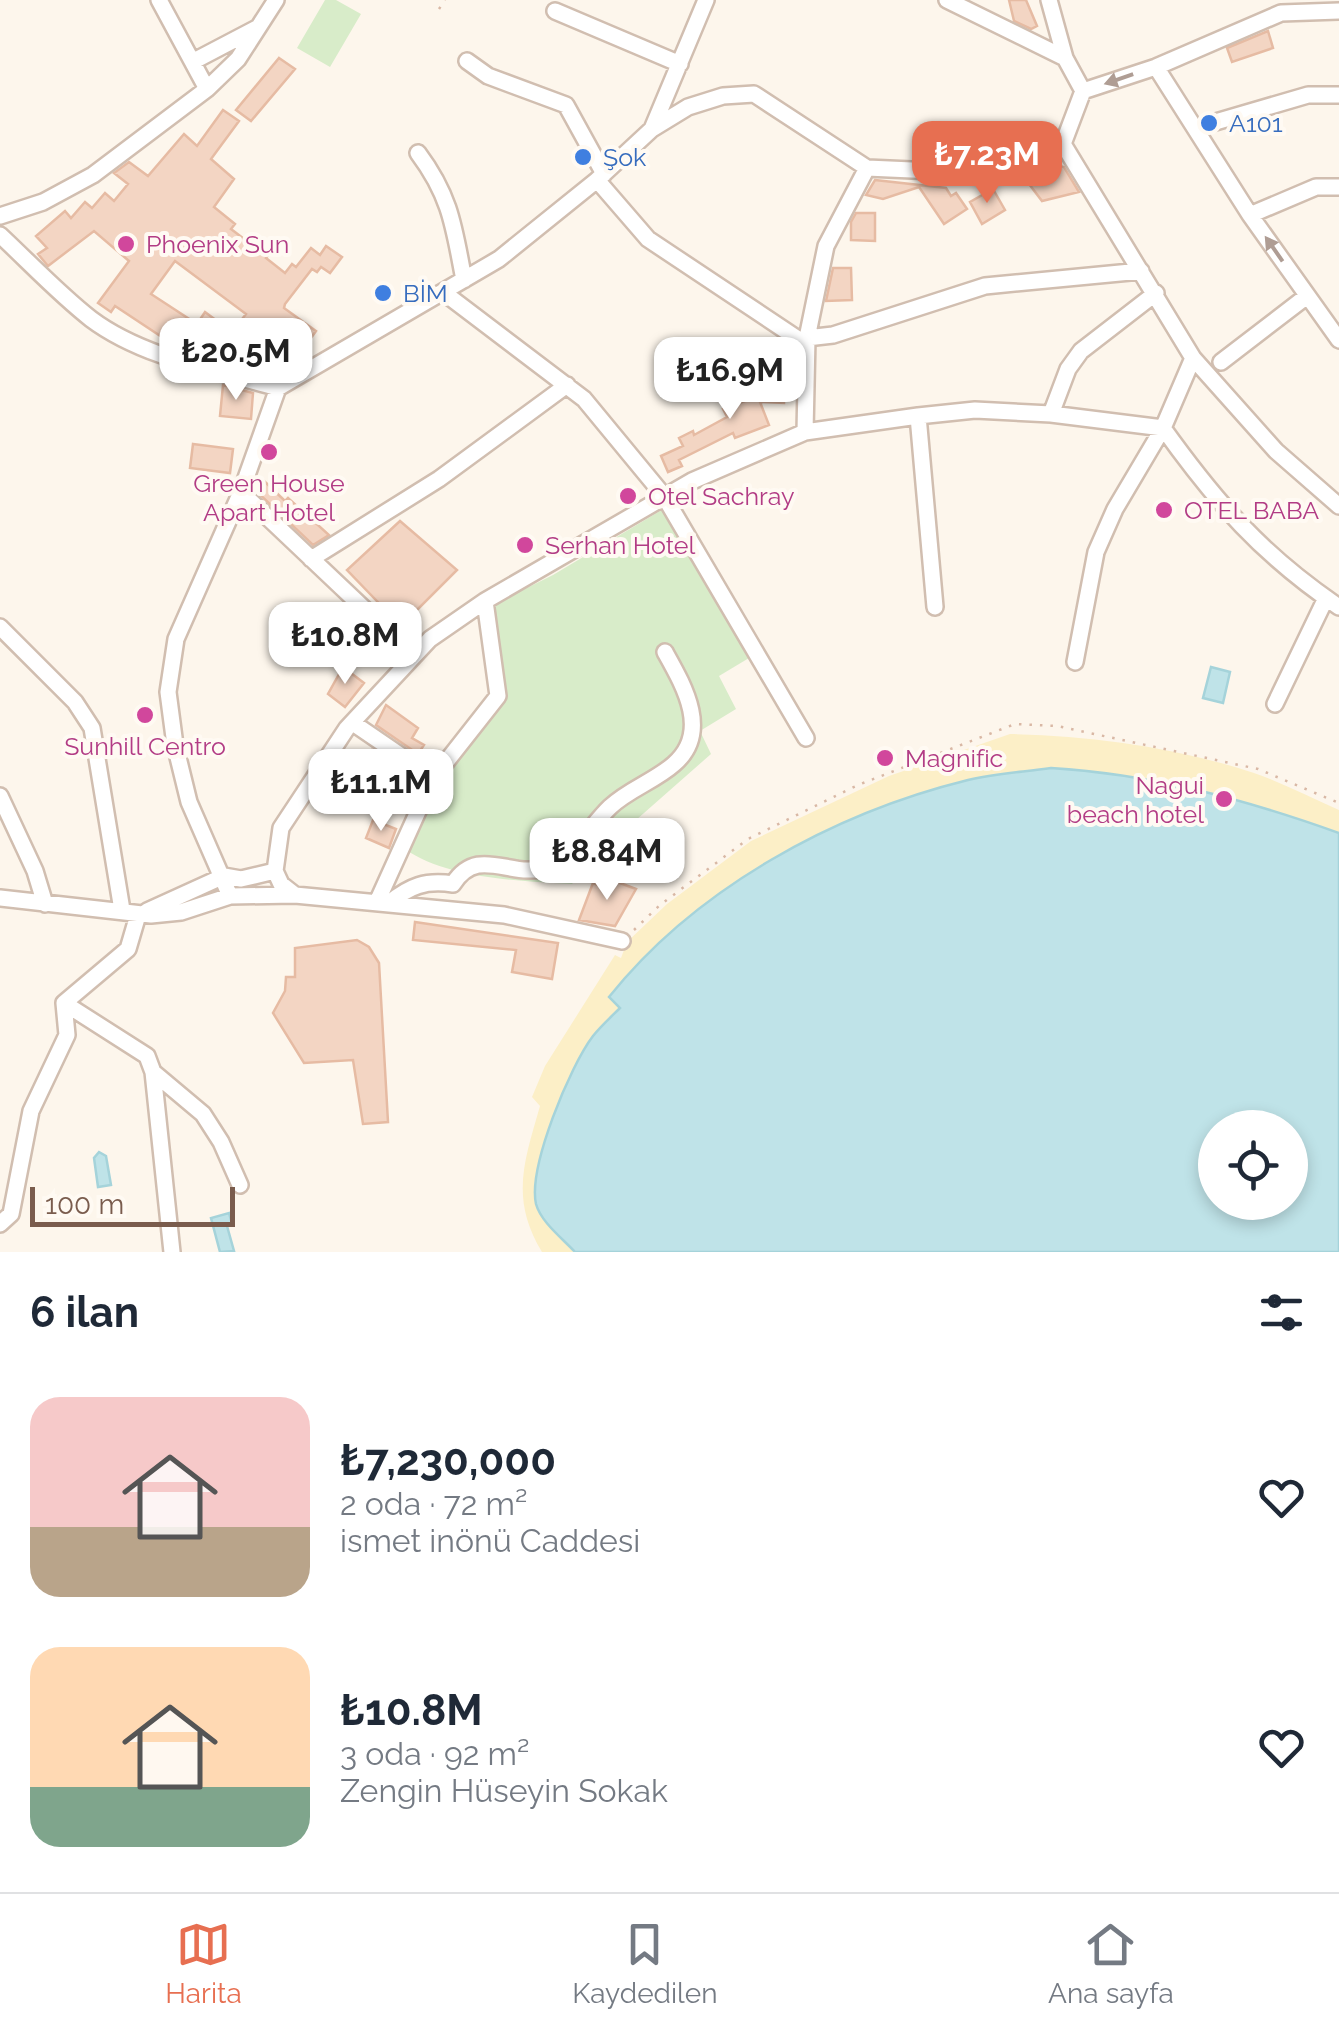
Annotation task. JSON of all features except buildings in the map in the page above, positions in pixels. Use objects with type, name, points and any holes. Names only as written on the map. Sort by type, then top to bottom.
[{"type":"street","points":[[159,0],[207,89]]},
{"type":"street","points":[[0,216],[43,202],[92,175],[207,89],[238,59],[276,0]]},
{"type":"street","points":[[652,129],[706,0]]},
{"type":"street","points":[[947,0],[1065,58]]},
{"type":"street","points":[[1049,0],[1065,58],[1082,91],[1063,144]]},
{"type":"street","points":[[1082,91],[1156,66],[1279,6],[1339,11]]},
{"type":"street","points":[[554,11],[680,64]]},
{"type":"street","points":[[194,61],[262,25]]},
{"type":"street","points":[[467,61],[488,76],[566,105],[600,177],[648,240],[798,339],[833,335],[985,286],[1141,271]]},
{"type":"street","points":[[1156,66],[1250,215],[1339,340]]},
{"type":"street","points":[[230,896],[189,802],[175,745],[168,692],[176,639],[241,492],[278,388],[499,258],[600,177],[652,129],[723,96],[754,94],[867,168],[979,172],[1063,144]]},
{"type":"street","points":[[1195,128],[1308,96],[1339,95]]},
{"type":"street","points":[[1063,144],[1193,358],[1276,452],[1339,506]]},
{"type":"street","points":[[418,154],[449,203],[464,280]]},
{"type":"street","points":[[805,432],[806,338],[826,246],[867,168]]},
{"type":"street","points":[[1250,215],[1316,187],[1339,187]]},
{"type":"street","points":[[0,236],[92,320],[128,340],[278,388]]},
{"type":"street","points":[[443,292],[584,399],[664,496],[806,738]]},
{"type":"street","points":[[1051,414],[1068,369],[1081,351],[1156,294]]},
{"type":"street","points":[[1222,362],[1307,296]]},
{"type":"street","points":[[1075,662],[1096,552],[1115,509],[1164,428],[1193,358]]},
{"type":"street","points":[[312,559],[438,478],[566,385]]},
{"type":"street","points":[[296,895],[281,884],[275,872],[281,828],[352,722],[430,639],[664,496],[805,432],[975,410],[1051,414],[1164,428],[1226,512],[1281,563],[1332,602],[1274,704]]},
{"type":"street","points":[[918,416],[935,607]]},
{"type":"street","points":[[241,492],[414,656]]},
{"type":"street","points":[[383,902],[420,806],[498,696],[485,602]]},
{"type":"street","points":[[0,627],[75,702],[92,728],[130,912],[128,949],[64,1003]]},
{"type":"street","points":[[383,902],[423,882],[453,884],[472,864],[532,871],[553,865],[614,803],[674,764],[692,732],[692,712],[686,690],[665,652]]},
{"type":"street","points":[[352,722],[436,779]]},
{"type":"street","points":[[0,796],[36,871],[45,904]]},
{"type":"street","points":[[130,912],[224,876],[241,879],[275,872]]},
{"type":"street","points":[[0,898],[130,912],[181,912],[230,896],[296,895],[504,914],[622,941]]},
{"type":"street","points":[[64,1003],[147,1056],[153,1072],[172,1252]]},
{"type":"street","points":[[0,1224],[10,1214],[31,1110],[68,1035],[64,1003]]},
{"type":"street","points":[[153,1072],[203,1114],[240,1184]]},
{"type":"path","points":[[439,9],[445,0]]},
{"type":"path","points":[[622,941],[660,906],[748,839],[858,785],[1014,724],[1057,726],[1258,769],[1339,802]]},
{"type":"green space","points":[[325,0],[336,0],[361,14],[330,67],[297,48]]},
{"type":"green space","points":[[665,508],[749,658],[719,676],[736,709],[700,731],[711,754],[602,850],[572,884],[508,880],[463,872],[442,867],[405,849],[447,768],[500,703],[490,606],[553,575]]},
{"type":"sand","points":[[1010,734],[1134,744],[1224,764],[1265,777],[1339,810],[1339,833],[1178,783],[1051,768],[970,779],[911,797],[843,824],[776,859],[718,894],[660,941],[609,996],[620,1008],[591,1038],[572,1074],[542,1216],[575,1252],[542,1252],[532,1233],[523,1197],[525,1163],[540,1106],[532,1097],[545,1066],[615,955],[621,958],[627,942],[667,904],[751,841],[889,776]]},
{"type":"water","points":[[1211,667],[1230,672],[1223,703],[1203,698]]},
{"type":"water","points":[[1051,768],[1125,776],[1232,799],[1339,833],[1339,1252],[575,1252],[542,1217],[535,1187],[544,1142],[563,1093],[596,1032],[620,1008],[609,997],[683,922],[771,860],[868,812],[978,778]]},
{"type":"water","points":[[99,1152],[106,1156],[111,1185],[98,1187],[94,1158]]},
{"type":"water","points":[[229,1213],[232,1224],[227,1226],[234,1251],[220,1252],[211,1218]]},
{"type":"place","name":"A101","points":[[1209,123]]},
{"type":"place","name":"Şok","points":[[583,157]]},
{"type":"place","name":"Phoenix Sun","points":[[126,244]]},
{"type":"place","name":"BİM","points":[[383,293]]},
{"type":"place","name":"Green House Apart Hotel","points":[[269,452]]},
{"type":"place","name":"Otel Sachray","points":[[628,496]]},
{"type":"place","name":"OTEL BABA","points":[[1164,510]]},
{"type":"place","name":"Serhan Hotel","points":[[525,545]]},
{"type":"place","name":"Sunhill Centro","points":[[145,715]]},
{"type":"place","name":"Magnific","points":[[885,758]]},
{"type":"place","name":"Nagui beach hotel","points":[[1224,799]]}]
